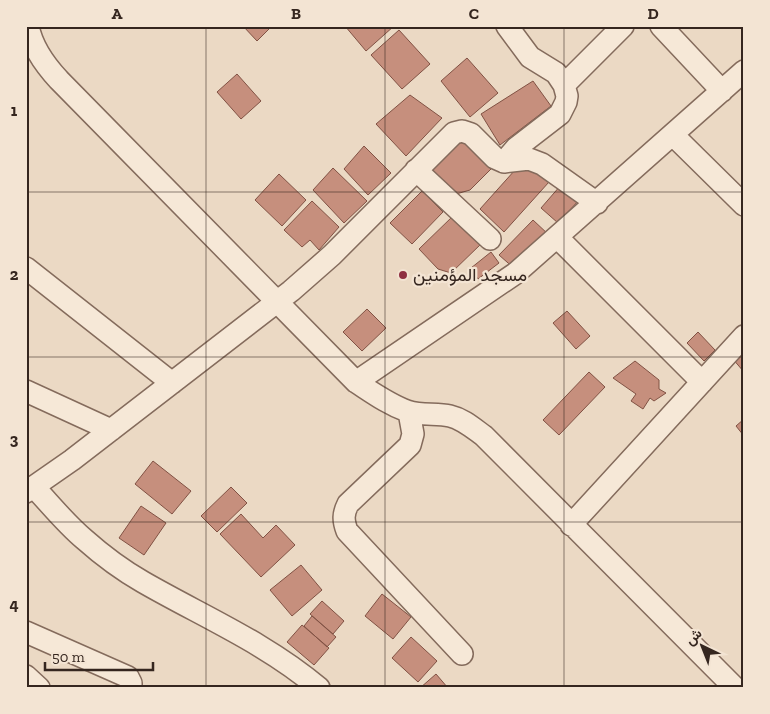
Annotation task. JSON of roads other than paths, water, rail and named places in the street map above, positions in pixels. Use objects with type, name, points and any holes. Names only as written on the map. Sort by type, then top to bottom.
[{"type":"street","points":[[28,26],[40,57],[59,80],[356,382],[386,402],[409,412],[449,416],[462,420],[495,446],[734,688]]},
{"type":"street","points":[[504,162],[516,148],[560,114],[567,96],[564,85],[556,74],[530,57],[507,26]]},
{"type":"street","points":[[564,85],[623,26]]},
{"type":"street","points":[[661,26],[722,91]]},
{"type":"street","points":[[356,382],[505,282],[597,203],[744,71]]},
{"type":"street","points":[[318,688],[271,653],[219,622],[141,581],[83,539],[30,489],[111,430],[277,302],[332,255],[450,136],[458,131],[471,134],[495,158],[504,162],[536,160],[597,203]]},
{"type":"street","points":[[673,135],[744,206]]},
{"type":"street","points":[[416,170],[490,239]]},
{"type":"street","points":[[557,237],[702,382]]},
{"type":"street","points":[[26,268],[172,383]]},
{"type":"street","points":[[571,525],[744,336]]},
{"type":"street","points":[[26,391],[111,430]]},
{"type":"street","points":[[409,412],[413,434],[410,445],[348,504],[343,522],[347,531],[462,654]]},
{"type":"street","points":[[26,632],[128,677],[131,688]]},
{"type":"street","points":[[26,676],[39,688]]},
{"type":"place","name":"مسجد المؤمنين","points":[[403,275]]}]
